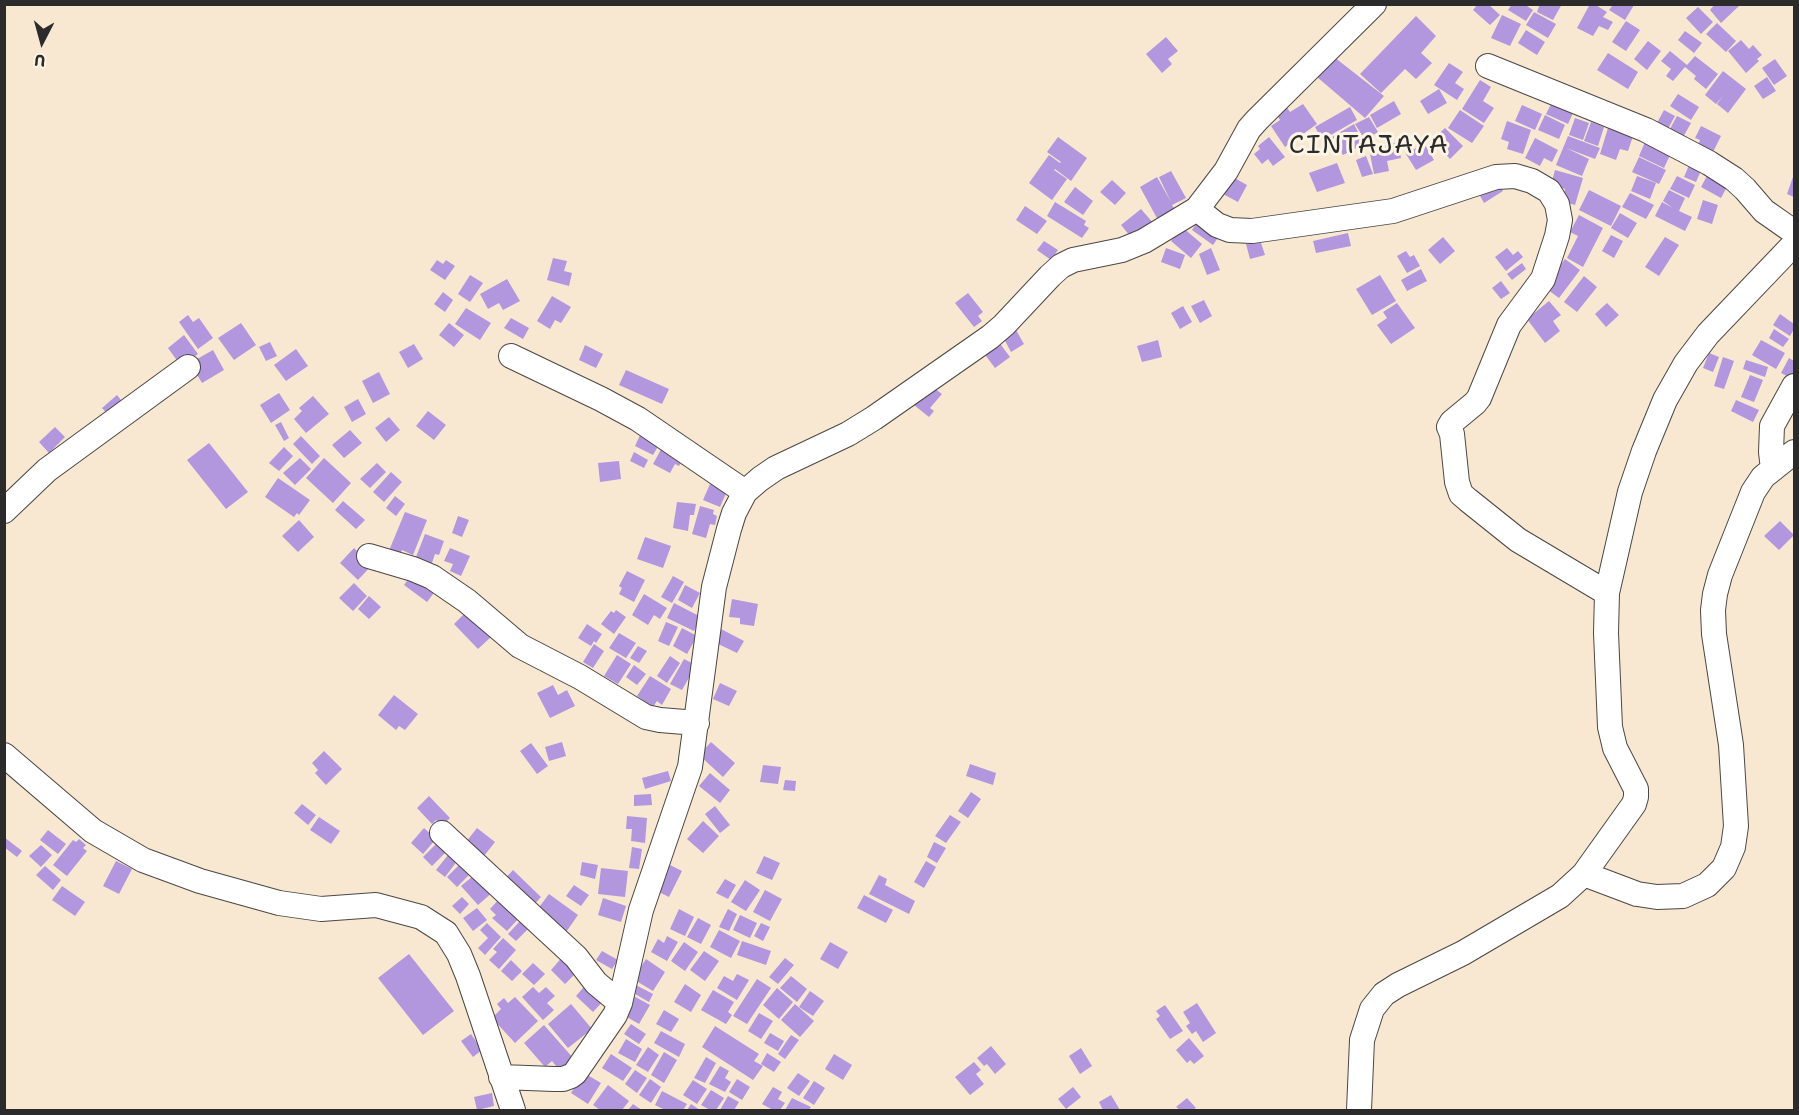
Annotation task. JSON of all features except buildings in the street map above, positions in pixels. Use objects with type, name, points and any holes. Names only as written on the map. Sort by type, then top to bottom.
[{"type":"street","points":[[501,1077],[563,1079],[571,1076],[615,1015],[620,1003],[640,910],[690,767],[714,587],[734,513],[745,492],[760,478],[776,468],[848,434],[874,418],[990,337],[1061,266],[1073,260],[1122,250],[1144,241],[1201,204],[1226,171],[1249,129],[1374,4]]},
{"type":"street","points":[[1488,66],[1646,130],[1709,163],[1734,179],[1764,211],[1794,232]]},
{"type":"street","points":[[1201,204],[1217,225],[1230,230],[1251,231],[1393,211],[1496,177],[1515,176],[1532,180],[1549,191],[1557,204],[1560,220],[1557,237],[1543,279],[1509,325],[1479,398],[1452,422],[1458,487],[1468,500],[1518,540],[1607,593]]},
{"type":"street","points":[[1359,1110],[1362,1040],[1372,1009],[1384,994],[1463,953],[1560,896],[1584,874],[1634,804],[1636,789],[1615,748],[1610,727],[1606,633],[1607,593],[1630,492],[1665,400],[1686,363],[1708,334],[1794,244]]},
{"type":"street","points":[[511,356],[638,419],[745,492]]},
{"type":"street","points":[[4,511],[47,470],[188,368]]},
{"type":"street","points":[[1773,469],[1772,426],[1794,386]]},
{"type":"street","points":[[1584,874],[1637,894],[1657,897],[1683,896],[1707,885],[1724,868],[1732,847],[1736,825],[1731,745],[1714,634],[1713,610],[1720,575],[1754,492],[1763,477],[1794,452]]},
{"type":"street","points":[[369,556],[432,577],[467,601],[520,646],[580,677],[646,717],[697,723]]},
{"type":"street","points":[[4,755],[93,831],[142,860],[200,882],[279,903],[321,909],[376,905],[421,917],[446,933],[459,954],[468,976],[513,1110]]},
{"type":"street","points":[[442,833],[576,957],[596,983],[620,1003]]},
{"type":"district","name":"CINTAJAYA","points":[[1369,146]]}]
